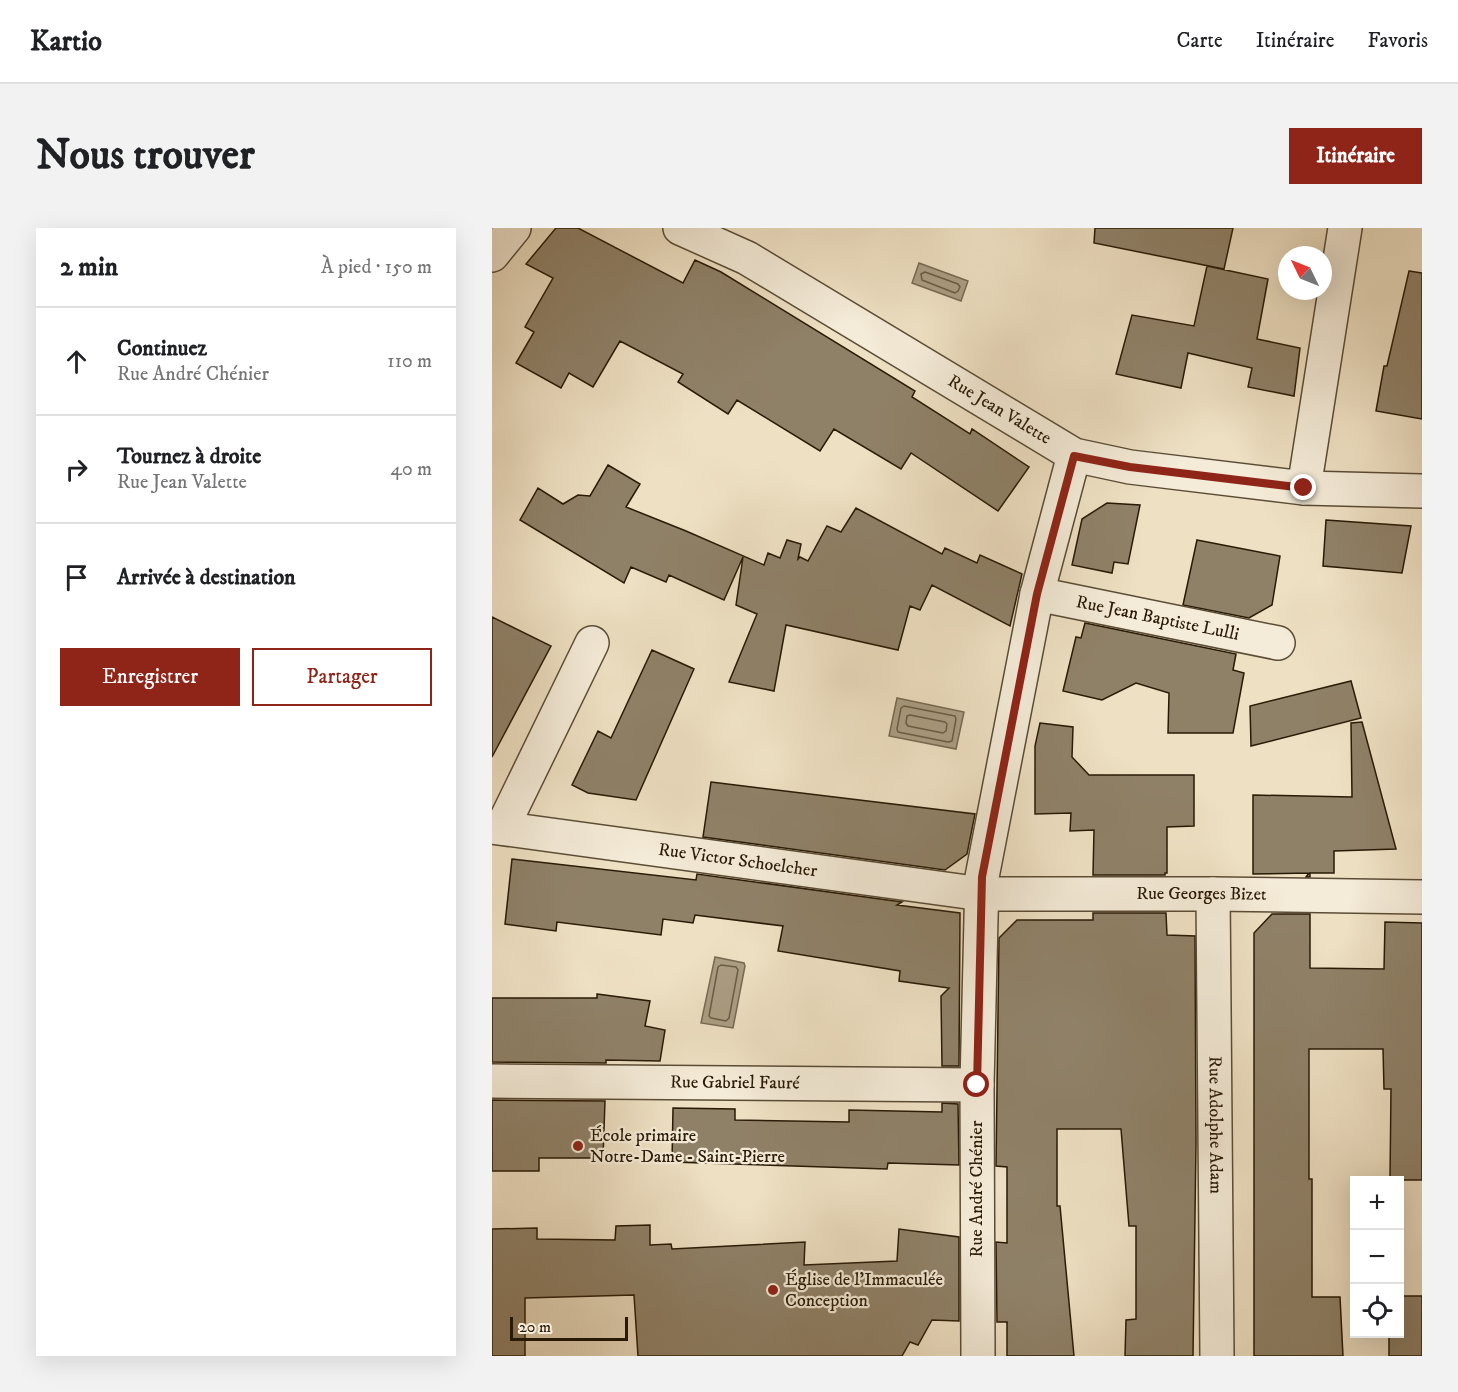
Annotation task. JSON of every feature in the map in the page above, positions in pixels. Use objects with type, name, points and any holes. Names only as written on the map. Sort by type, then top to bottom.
[{"type":"street","points":[[492,255],[514,228]]},
{"type":"street","name":"Rue Jean Valette","points":[[680,228],[747,258],[1074,456],[1130,467],[1304,488],[1422,491]]},
{"type":"street","points":[[1304,488],[1345,228]]},
{"type":"street","name":"Rue André Chénier","points":[[978,1356],[977,1085],[982,877],[1037,594],[1074,456]]},
{"type":"street","name":"Rue Jean Baptiste Lulli","points":[[1037,594],[1278,643]]},
{"type":"street","points":[[497,827],[592,643]]},
{"type":"street","name":"Rue Victor Schoelcher","points":[[497,827],[982,894]]},
{"type":"street","name":"Rue Georges Bizet","points":[[982,894],[1422,897]]},
{"type":"street","name":"Rue Adolphe Adam","points":[[1213,894],[1217,1356]]},
{"type":"street","name":"Rue Gabriel Fauré","points":[[492,1081],[977,1085]]},
{"type":"water","points":[[919,263],[968,281],[961,301],[912,283]]},
{"type":"water","points":[[897,698],[964,712],[956,749],[889,736]]},
{"type":"water","points":[[715,957],[744,963],[745,966],[733,1028],[701,1023]]},
{"type":"building","points":[[556,228],[578,228],[683,283],[695,260],[721,272],[915,391],[912,397],[970,434],[972,429],[1029,467],[998,511],[911,453],[901,469],[834,429],[820,451],[737,400],[728,414],[678,382],[683,374],[620,341],[593,387],[569,373],[561,388],[516,363],[534,332],[525,327],[553,278],[526,264]]},
{"type":"building","points":[[1095,228],[1233,228],[1224,269],[1094,243]]},
{"type":"building","points":[[1207,266],[1268,279],[1257,339],[1300,348],[1294,396],[1248,387],[1252,368],[1188,353],[1181,388],[1116,374],[1132,315],[1194,326]]},
{"type":"building","points":[[1409,271],[1422,273],[1422,419],[1376,411],[1384,366],[1387,366]]},
{"type":"building","points":[[608,465],[640,484],[626,507],[764,565],[768,553],[780,558],[787,540],[801,544],[798,559],[800,557],[808,561],[827,526],[841,532],[856,508],[942,554],[945,548],[977,563],[980,555],[1022,574],[1010,626],[932,585],[920,610],[910,606],[898,650],[786,625],[774,691],[729,682],[757,614],[736,605],[743,557],[724,600],[669,575],[666,582],[631,567],[624,583],[520,520],[538,488],[563,504],[578,495],[590,496]]},
{"type":"building","points":[[1107,503],[1140,505],[1128,564],[1114,562],[1112,573],[1072,565],[1082,519]]},
{"type":"building","points":[[1326,520],[1411,526],[1402,573],[1323,566]]},
{"type":"building","points":[[1197,540],[1280,556],[1272,605],[1249,618],[1183,605]]},
{"type":"building","points":[[492,617],[551,646],[492,757]]},
{"type":"building","points":[[1085,623],[1236,654],[1233,670],[1244,673],[1233,733],[1168,733],[1169,693],[1136,683],[1102,700],[1063,691],[1076,637],[1081,638]]},
{"type":"building","points":[[652,650],[694,669],[636,800],[588,793],[572,785],[598,731],[611,738]]},
{"type":"building","points":[[1351,681],[1361,718],[1251,746],[1250,706]]},
{"type":"building","points":[[1362,722],[1396,849],[1334,851],[1334,873],[1310,873],[1310,877],[1306,877],[1309,873],[1253,874],[1253,795],[1352,797],[1351,723]]},
{"type":"building","points":[[1040,723],[1073,727],[1072,757],[1089,775],[1194,775],[1194,826],[1167,827],[1167,873],[1165,875],[1093,875],[1094,830],[1070,831],[1071,813],[1035,814],[1035,746]]},
{"type":"building","points":[[711,782],[975,814],[967,854],[945,870],[703,837]]},
{"type":"building","points":[[512,859],[696,880],[697,874],[902,902],[897,905],[960,913],[959,1066],[942,1066],[941,996],[949,988],[899,981],[900,971],[778,951],[783,926],[695,915],[693,923],[663,919],[661,935],[557,922],[556,931],[505,924]]},
{"type":"building","points":[[1093,913],[1166,913],[1167,935],[1195,936],[1196,1143],[1193,1356],[1125,1356],[1126,1320],[1136,1319],[1136,1226],[1129,1226],[1121,1129],[1057,1129],[1057,1206],[1060,1206],[1074,1356],[1007,1356],[1007,1322],[997,1322],[996,1242],[1007,1243],[1007,1167],[996,1166],[999,938],[1017,920],[1093,920]]},
{"type":"building","points":[[1272,914],[1310,914],[1310,968],[1384,969],[1385,922],[1422,923],[1422,1180],[1404,1180],[1404,1176],[1390,1176],[1391,1089],[1384,1089],[1383,1049],[1309,1049],[1312,1297],[1340,1297],[1343,1356],[1254,1356],[1254,933]]},
{"type":"building","points":[[597,994],[650,1001],[645,1026],[665,1030],[660,1061],[492,1062],[492,998],[597,998]]},
{"type":"building","points":[[492,1100],[605,1101],[603,1158],[539,1158],[539,1171],[492,1171]]},
{"type":"building","points":[[942,1103],[958,1104],[959,1165],[888,1163],[887,1169],[672,1162],[673,1108],[735,1109],[735,1120],[849,1122],[849,1110],[942,1112]]},
{"type":"building","name":"Église de l'Immaculée Conception","points":[[650,1225],[650,1245],[671,1244],[672,1249],[805,1242],[804,1265],[897,1261],[899,1229],[959,1237],[959,1321],[932,1320],[918,1345],[910,1342],[902,1356],[638,1356],[634,1295],[525,1298],[525,1356],[492,1356],[492,1229],[537,1228],[537,1239],[615,1240],[616,1226]]},
{"type":"building","points":[[1404,1296],[1422,1296],[1422,1356],[1389,1356],[1389,1338],[1404,1338]]},
{"type":"place","name":"École primaire Notre-Dame - Saint-Pierre","points":[[578,1146]]},
{"type":"place","name":"Église de l'Immaculée Conception","points":[[773,1290]]},
{"type":"route","points":[[977,1085],[982,877],[1037,594],[1074,456],[1130,467],[1304,488]]}]
